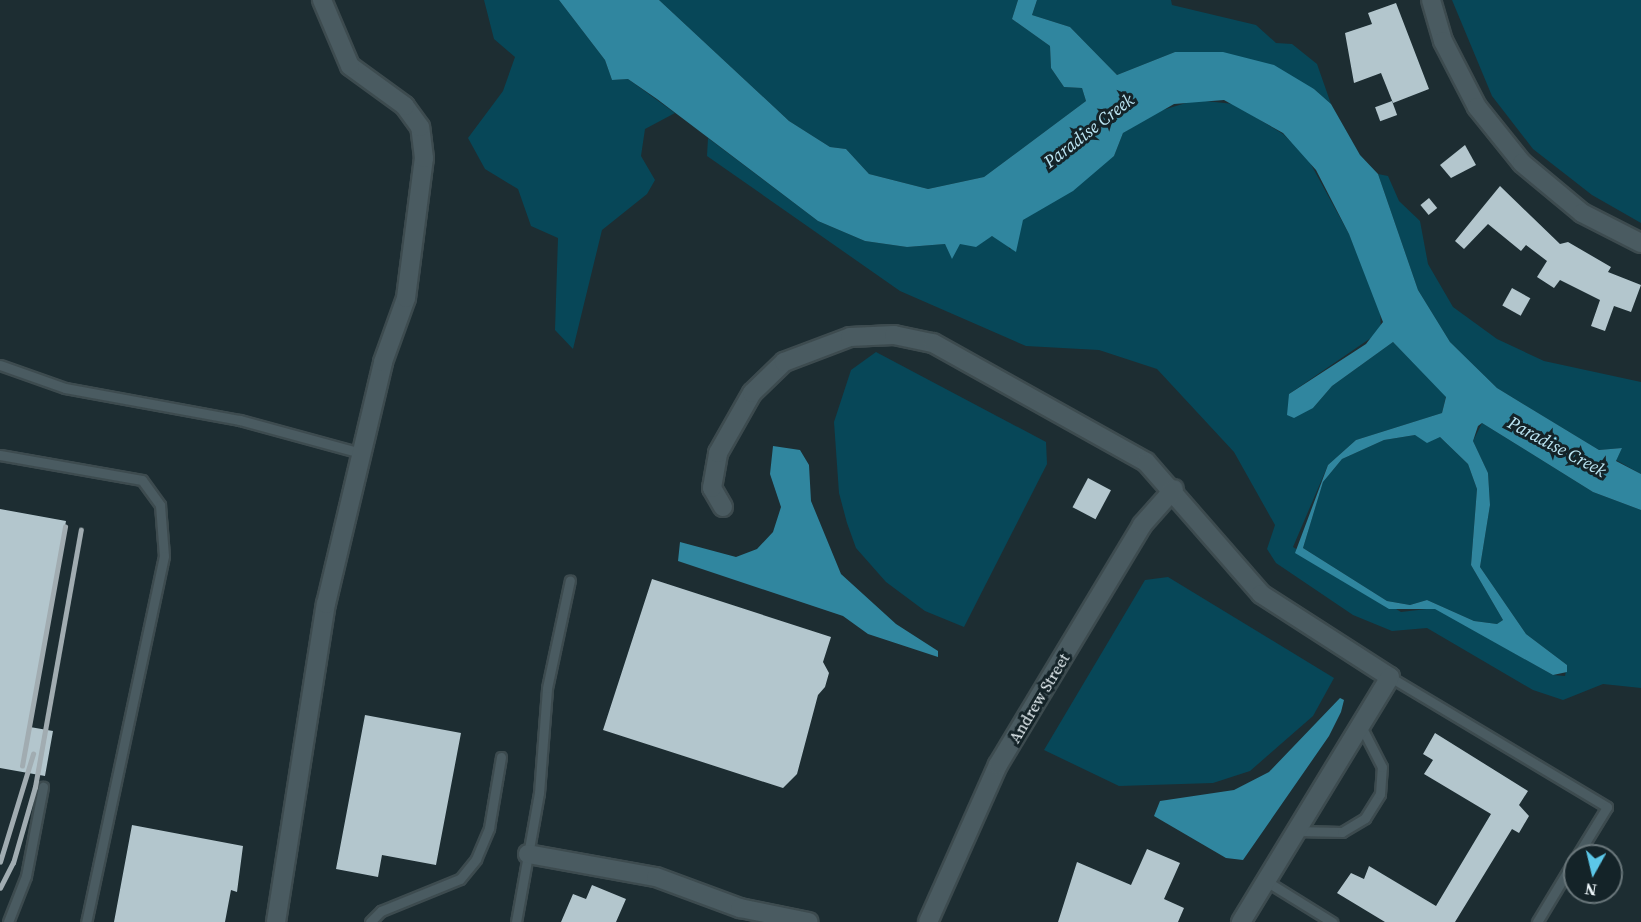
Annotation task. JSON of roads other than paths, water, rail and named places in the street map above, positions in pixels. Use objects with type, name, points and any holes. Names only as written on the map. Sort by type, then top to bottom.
[{"type":"street","points":[[276,922],[326,604],[383,362],[406,298],[424,158],[420,127],[405,106],[350,66],[322,0]]},
{"type":"street","points":[[1431,0],[1443,41],[1477,106],[1522,164],[1582,213],[1641,243]]},
{"type":"street","points":[[723,507],[712,488],[718,453],[752,393],[804,351],[874,335],[916,339],[950,351],[1118,442],[1174,489],[1261,594],[1390,676],[1241,922]]},
{"type":"street","name":"Andrew Street","points":[[928,922],[998,765],[1142,525],[1174,489]]},
{"type":"street","points":[[528,854],[656,877],[740,908],[809,922]]},
{"type":"lane","points":[[0,366],[65,388],[240,420],[361,453]]},
{"type":"lane","points":[[0,455],[142,480],[160,506],[164,556],[86,922]]},
{"type":"lane","points":[[516,922],[528,854],[547,688],[570,580]]},
{"type":"lane","points":[[1390,676],[1607,807],[1585,844]]},
{"type":"lane","points":[[1296,831],[1342,832],[1365,818],[1380,794],[1382,767],[1361,726]]},
{"type":"lane","points":[[370,922],[381,911],[460,879],[476,859],[489,828],[501,757]]},
{"type":"lane","points":[[8,922],[26,876],[43,787]]},
{"type":"lane","points":[[1537,922],[1563,879]]},
{"type":"lane","points":[[1266,881],[1332,922]]},
{"type":"water","name":"Paradise Creek","points":[[559,0],[659,0],[789,121],[830,147],[846,149],[869,174],[928,189],[984,177],[1086,101],[1082,88],[1064,87],[1051,68],[1050,46],[1012,19],[1018,0],[1037,0],[1032,15],[1070,27],[1117,75],[1175,52],[1223,52],[1274,65],[1314,89],[1331,104],[1360,155],[1378,174],[1418,290],[1450,342],[1497,388],[1599,450],[1622,448],[1616,461],[1641,474],[1641,510],[1593,492],[1482,423],[1478,426],[1473,441],[1488,473],[1490,505],[1480,567],[1526,634],[1567,665],[1567,672],[1553,675],[1435,609],[1389,609],[1295,553],[1328,465],[1356,440],[1442,413],[1446,397],[1393,342],[1332,386],[1313,408],[1294,418],[1287,415],[1289,394],[1366,344],[1383,322],[1349,234],[1316,170],[1283,133],[1224,100],[1174,104],[1123,133],[1114,156],[1073,191],[1023,220],[1016,252],[992,236],[976,247],[960,244],[952,259],[945,244],[907,247],[865,241],[818,221],[628,79],[612,80],[605,60]],"holes":[[[1415,435],[1427,443],[1440,437],[1468,464],[1477,489],[1471,565],[1503,620],[1497,624],[1474,621],[1427,600],[1410,605],[1387,601],[1303,548],[1323,482],[1342,459],[1384,440]]]},
{"type":"water","points":[[773,446],[800,450],[809,465],[811,501],[841,574],[896,624],[938,651],[938,657],[868,634],[843,616],[678,561],[680,542],[736,557],[757,549],[773,532],[781,507],[770,474]]},
{"type":"water","points":[[1340,698],[1344,700],[1341,712],[1329,736],[1243,860],[1226,858],[1154,816],[1160,801],[1234,790],[1269,772]]},
{"type":"railway","points":[[22,766],[65,527]]},
{"type":"railway","points":[[0,888],[13,863],[35,787],[81,530]]},
{"type":"railway","points":[[0,862],[33,754]]}]
